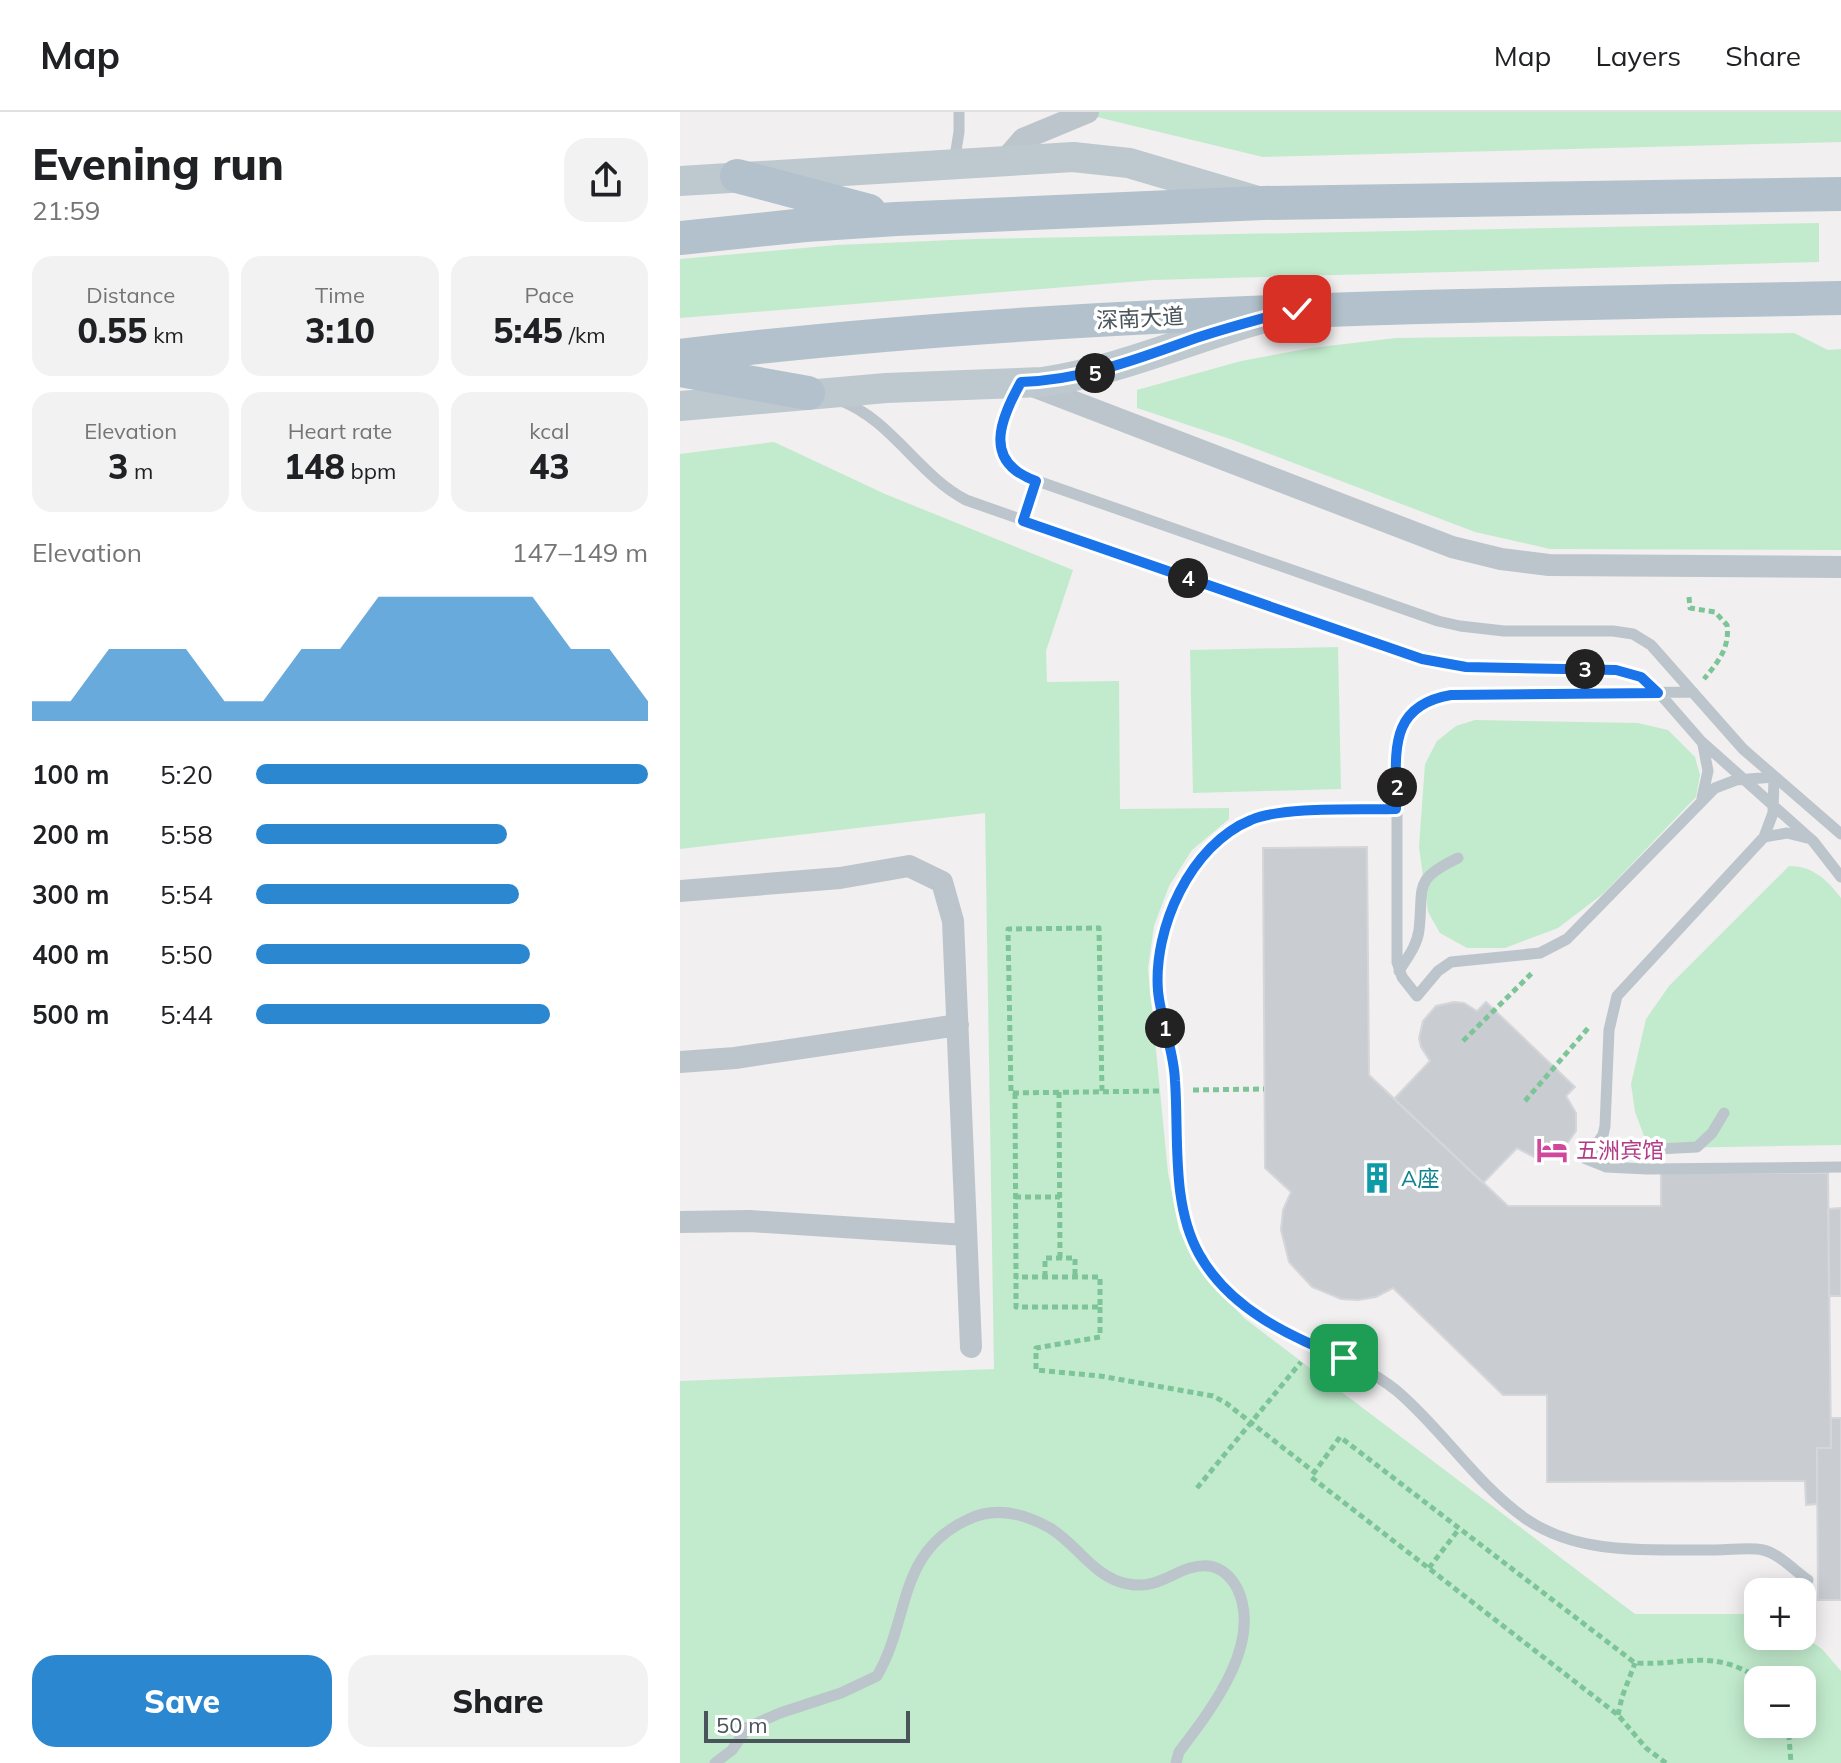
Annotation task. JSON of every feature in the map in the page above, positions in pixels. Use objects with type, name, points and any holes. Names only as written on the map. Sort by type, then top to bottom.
[{"type":"main road","points":[[680,181],[1102,158],[1129,163],[1263,203]]},
{"type":"main road","points":[[737,176],[896,219]]},
{"type":"main road","points":[[680,238],[896,219],[1263,203],[1830,194]]},
{"type":"main road","name":"深南大道","points":[[680,356],[878,336],[1297,309],[1833,298]]},
{"type":"main road","points":[[680,406],[808,393],[1078,377],[1297,309]]},
{"type":"main road","points":[[680,370],[808,393]]},
{"type":"street","points":[[1004,161],[1023,139],[1088,112]]},
{"type":"street","points":[[1021,382],[1478,554],[1549,565],[1841,567]]},
{"type":"street","points":[[680,891],[840,878],[909,866],[942,882],[953,921],[971,1347]]},
{"type":"street","points":[[680,1062],[735,1058],[958,1025]]},
{"type":"street","points":[[680,1222],[750,1221],[966,1235]]},
{"type":"lane","points":[[954,164],[959,112]]},
{"type":"lane","points":[[1021,382],[1002,422],[1001,445],[1011,466],[1026,477],[1438,621],[1493,630],[1613,631],[1633,634],[1660,653],[1743,749],[1841,834]]},
{"type":"lane","points":[[808,393],[858,408],[955,494],[1023,521],[1422,659],[1466,667],[1616,670],[1641,677],[1701,741],[1813,841],[1841,877]]},
{"type":"lane","points":[[1023,521],[1036,481]]},
{"type":"lane","points":[[1693,692],[1451,695],[1426,701],[1407,715],[1398,736],[1399,971],[1417,996],[1438,971],[1451,962],[1540,953],[1567,939],[1715,788],[1725,782],[1774,777]]},
{"type":"lane","points":[[1701,741],[1708,771],[1707,787],[1701,802]]},
{"type":"lane","points":[[1774,777],[1771,821],[1764,837],[1617,996],[1609,1030],[1605,1126],[1603,1135],[1586,1159],[1606,1167],[1647,1169],[1841,1167]]},
{"type":"lane","points":[[1396,809],[1280,813],[1252,819],[1215,845],[1196,867],[1170,911],[1159,954],[1159,1000],[1174,1062],[1179,1174],[1185,1214],[1200,1255],[1238,1301],[1267,1322],[1344,1358],[1396,1391],[1506,1504],[1529,1521],[1556,1535],[1606,1548],[1766,1550],[1805,1578]]},
{"type":"lane","points":[[1764,837],[1787,833],[1813,841]]},
{"type":"lane","points":[[1399,971],[1416,942],[1423,883],[1437,869],[1458,858]]},
{"type":"lane","points":[[1606,1167],[1627,1153],[1638,1150],[1697,1147],[1712,1133],[1724,1113]]},
{"type":"lane","points":[[715,1763],[732,1750],[748,1727],[841,1693],[877,1676],[908,1589],[926,1550],[948,1531],[974,1516],[1008,1512],[1027,1517],[1053,1530],[1091,1566],[1128,1584],[1153,1584],[1170,1578],[1184,1568],[1209,1566],[1221,1569],[1230,1578],[1237,1589],[1244,1616],[1234,1670],[1179,1752],[1176,1763]]},
{"type":"path","points":[[1689,597],[1690,608],[1715,612],[1722,617],[1728,635],[1723,654],[1693,692]]},
{"type":"path","points":[[1102,1091],[1099,928],[1008,929],[1011,1093],[1264,1089]]},
{"type":"path","points":[[1463,1041],[1567,939]]},
{"type":"path","points":[[1525,1101],[1617,996]]},
{"type":"path","points":[[1059,1092],[1060,1258]]},
{"type":"path","points":[[1015,1093],[1016,1307],[1100,1307]]},
{"type":"path","points":[[1015,1197],[1060,1197]]},
{"type":"path","points":[[1045,1277],[1045,1258],[1075,1258],[1075,1277]]},
{"type":"path","points":[[1016,1277],[1100,1277],[1100,1337],[1036,1348],[1036,1370],[1100,1376],[1213,1396],[1314,1472]]},
{"type":"path","points":[[1197,1488],[1313,1346]]},
{"type":"path","points":[[1666,1763],[1646,1748],[1618,1715],[1311,1477],[1340,1437],[1635,1663],[1693,1659],[1722,1662],[1744,1670]]},
{"type":"path","points":[[1429,1568],[1459,1529]]},
{"type":"path","points":[[1618,1715],[1635,1663]]},
{"type":"path","points":[[1789,1738],[1791,1763]]},
{"type":"green space","points":[[1076,112],[1841,112],[1841,142],[1263,157]]},
{"type":"green space","points":[[1819,223],[1819,262],[1153,280],[680,318],[680,259],[837,245],[975,239]]},
{"type":"green space","points":[[1794,333],[1828,350],[1841,349],[1841,550],[1550,549],[1475,532],[1233,440],[1137,408],[1137,390],[1241,361],[1311,348],[1396,338]]},
{"type":"green space","points":[[774,442],[885,494],[1073,570],[1046,651],[1047,682],[1119,681],[1120,809],[1229,808],[1229,819],[1192,850],[1169,886],[1154,926],[1148,968],[1168,1173],[1179,1230],[1198,1267],[1244,1318],[1635,1614],[1744,1614],[1744,1650],[1816,1650],[1816,1645],[1822,1649],[1841,1671],[1841,1763],[680,1763],[680,1381],[994,1369],[985,813],[680,849],[680,454]]},
{"type":"green space","points":[[1338,647],[1341,789],[1193,793],[1190,650]]},
{"type":"green space","points":[[1475,720],[1638,723],[1668,730],[1695,757],[1700,775],[1696,797],[1604,893],[1558,928],[1505,948],[1467,948],[1440,933],[1428,912],[1419,847],[1425,764],[1437,741],[1456,726]]},
{"type":"green space","points":[[1789,866],[1805,868],[1818,875],[1841,898],[1841,1145],[1671,1148],[1644,1136],[1635,1112],[1631,1084],[1646,1019],[1669,986]]},
{"type":"building","name":"A座","points":[[1367,847],[1369,1075],[1508,1206],[1661,1206],[1661,1173],[1828,1173],[1831,1448],[1817,1448],[1817,1504],[1806,1505],[1805,1481],[1547,1482],[1547,1395],[1503,1395],[1393,1288],[1376,1297],[1341,1299],[1312,1287],[1289,1262],[1281,1230],[1283,1210],[1291,1192],[1265,1168],[1263,848]]},
{"type":"building","points":[[1486,1002],[1575,1087],[1566,1096],[1576,1113],[1576,1131],[1561,1152],[1534,1157],[1517,1148],[1483,1183],[1394,1099],[1430,1061],[1419,1038],[1423,1021],[1436,1006],[1464,1003],[1477,1011]]},
{"type":"building","points":[[1841,1208],[1841,1296],[1829,1296],[1828,1209]]},
{"type":"building","points":[[1831,1418],[1841,1418],[1841,1600],[1818,1600],[1817,1448],[1831,1448]]},
{"type":"place","name":"五洲宾馆","points":[[1552,1150]]},
{"type":"place","name":"A座","points":[[1377,1178]]},
{"type":"route","points":[[1297,309],[1200,337],[1110,369],[1078,377],[1021,382],[1008,406],[1000,437],[1006,460],[1026,477],[1036,481],[1023,521],[1422,659],[1466,667],[1616,670],[1641,677],[1658,693],[1451,695],[1426,701],[1407,715],[1398,736],[1396,809],[1280,813],[1252,819],[1215,845],[1196,867],[1170,911],[1159,954],[1158,991],[1174,1062],[1179,1174],[1191,1239],[1212,1273],[1238,1301],[1304,1343],[1344,1358]]}]
